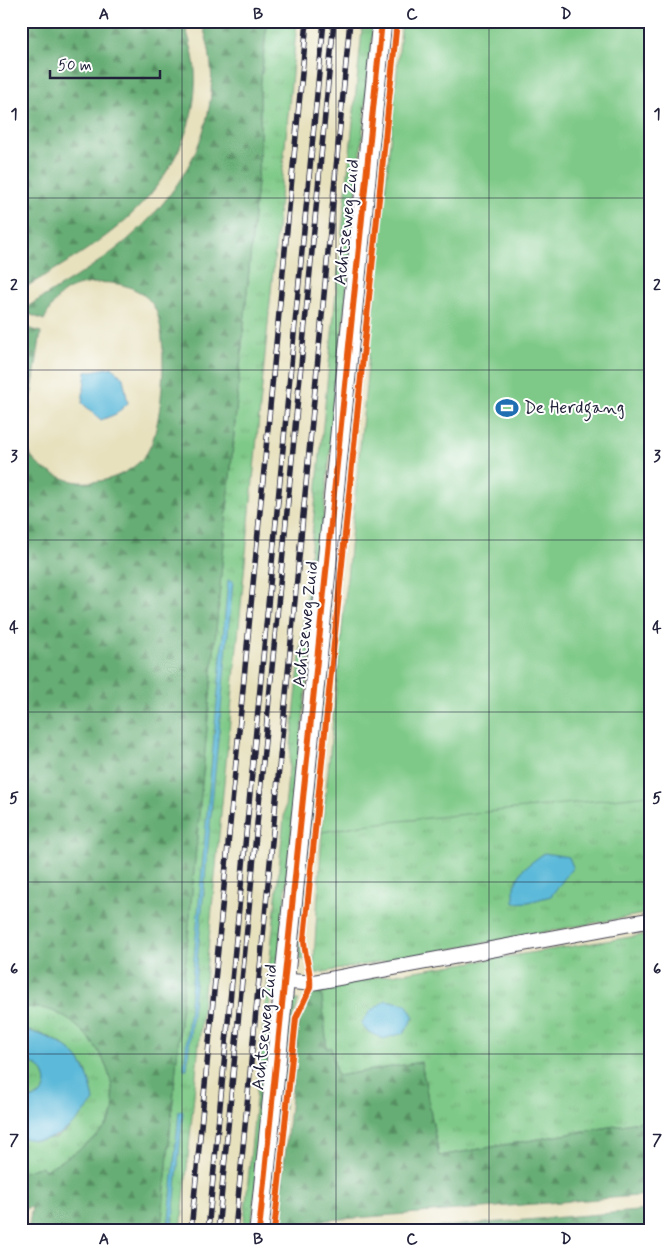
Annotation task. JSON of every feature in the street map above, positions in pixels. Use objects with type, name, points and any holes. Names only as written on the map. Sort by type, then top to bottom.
[{"type":"street","name":"Achtseweg Zuid","points":[[259,1231],[382,21]]},
{"type":"street","points":[[284,981],[310,983],[650,920]]},
{"type":"green space","points":[[30,21],[183,21],[193,54],[195,80],[193,106],[183,140],[166,173],[155,188],[131,215],[106,236],[21,290],[21,115]]},
{"type":"green space","points":[[201,21],[267,21],[260,90],[260,150],[161,1231],[28,1231],[32,1207],[21,1209],[21,1173],[42,1166],[45,1170],[89,1142],[104,1129],[111,1119],[114,1104],[108,1071],[96,1047],[87,1036],[67,1019],[51,1010],[21,1007],[21,326],[41,332],[27,425],[27,445],[33,459],[45,470],[74,481],[99,481],[111,478],[134,467],[143,458],[154,437],[158,419],[163,377],[163,355],[162,334],[153,305],[142,294],[127,286],[104,283],[77,286],[64,292],[59,297],[44,320],[21,311],[114,251],[149,219],[170,195],[200,142],[208,113],[212,83],[209,53]]},
{"type":"green space","points":[[267,21],[297,21],[181,1231],[161,1231],[260,150],[260,90]]},
{"type":"green space","points":[[363,21],[374,21],[275,994],[271,994],[269,1014],[273,1015],[251,1231],[243,1231]]},
{"type":"green space","points":[[391,21],[394,21],[301,935],[304,960],[299,959],[300,945],[297,945]]},
{"type":"green space","name":"De Herdgang","points":[[402,21],[650,21],[650,795],[361,825],[322,832]]},
{"type":"green space","points":[[650,774],[650,913],[313,974],[322,832]]},
{"type":"green space","points":[[650,934],[650,1120],[439,1156],[421,1062],[337,1076],[335,1073],[331,1047],[327,1050],[321,986]]},
{"type":"green space","points":[[321,986],[327,1049],[331,1047],[337,1076],[421,1062],[439,1156],[650,1120],[650,1195],[278,1224],[299,1019],[313,988]]},
{"type":"green space","points":[[291,1000],[299,1000],[293,1018],[271,1231],[267,1231]]},
{"type":"green space","points":[[21,1007],[51,1010],[67,1019],[87,1036],[96,1047],[108,1071],[114,1104],[109,1123],[89,1143],[45,1170],[42,1166],[21,1173],[21,1137],[55,1138],[67,1130],[85,1112],[87,1073],[76,1056],[55,1040],[39,1034],[21,1032]]},
{"type":"green space","points":[[21,1062],[37,1066],[42,1071],[46,1084],[40,1095],[32,1098],[21,1096]]},
{"type":"green space","points":[[650,1210],[650,1231],[309,1230],[414,1229]]},
{"type":"water","points":[[112,367],[123,378],[128,403],[116,414],[101,420],[82,403],[86,372]]},
{"type":"water","points":[[228,580],[233,581],[187,1069],[184,1069]]},
{"type":"water","points":[[544,853],[569,857],[573,867],[551,896],[529,902],[514,903],[514,886],[523,869]]},
{"type":"water","points":[[386,1000],[406,1004],[414,1017],[404,1033],[383,1039],[368,1032],[361,1024],[370,1011]]},
{"type":"water","points":[[29,1031],[55,1041],[74,1054],[87,1074],[94,1101],[71,1126],[53,1137],[43,1140],[21,1137],[21,1096],[32,1098],[40,1095],[46,1084],[42,1071],[37,1066],[21,1062],[21,1032]]},
{"type":"water","points":[[179,1111],[183,1111],[172,1231],[168,1231]]},
{"type":"railway","points":[[191,1231],[307,21]]},
{"type":"railway","points":[[208,1231],[324,21]]},
{"type":"railway","points":[[218,1231],[334,21]]},
{"type":"railway","points":[[235,1231],[350,21]]},
{"type":"cycle path","points":[[259,1231],[382,21]]},
{"type":"cycle path","points":[[274,1231],[296,1018],[310,988],[304,939],[397,21]]},
{"type":"place","name":"De Herdgang","points":[[507,408]]}]
